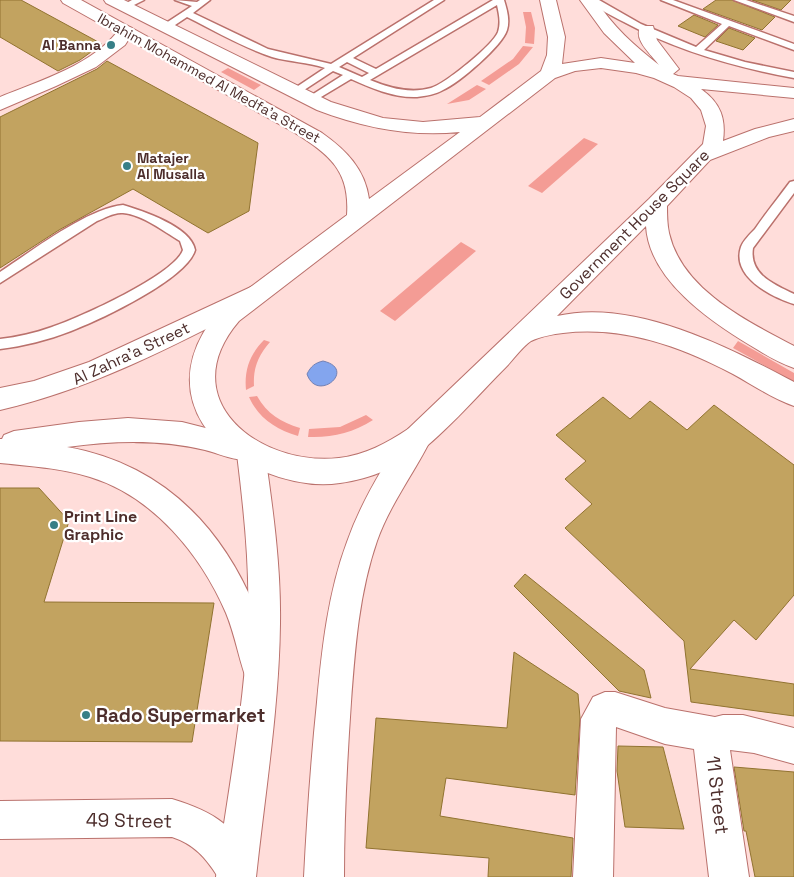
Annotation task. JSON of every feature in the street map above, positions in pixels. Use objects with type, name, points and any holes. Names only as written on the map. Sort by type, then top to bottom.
[{"type":"main road","name":"Ibrahim Mohammed Al Medfa'a Street","points":[[69,0],[302,129],[329,147],[341,158],[356,181],[360,192],[358,218]]},
{"type":"main road","points":[[548,0],[558,44],[554,64],[549,74]]},
{"type":"main road","points":[[588,0],[612,33],[668,77],[794,93]]},
{"type":"main road","name":"Ibrahim Mohammed Al Medfa'a Street","points":[[126,2],[166,27],[303,96],[352,117],[400,127],[445,128],[488,121]]},
{"type":"main road","points":[[647,29],[648,39],[668,63],[668,77]]},
{"type":"main road","points":[[5,96],[106,54],[120,42],[126,31]]},
{"type":"main road","name":"Government House Square","points":[[601,63],[631,66],[668,77],[699,96],[713,116],[716,136],[712,146],[656,204],[418,437],[400,450],[360,468],[337,472],[314,472],[291,469],[270,463],[247,452],[228,437],[216,423],[208,407],[204,391],[203,374],[210,342],[230,314],[257,293],[549,74],[573,66],[601,63]]},
{"type":"main road","points":[[705,155],[762,133],[794,124]]},
{"type":"main road","points":[[656,204],[655,216],[661,244],[678,274],[690,289],[724,318],[794,358]]},
{"type":"main road","name":"Al Zahra'a Street","points":[[0,399],[48,388],[102,369],[257,293]]},
{"type":"main road","points":[[523,334],[541,328],[584,322],[649,329],[708,348],[794,395]]},
{"type":"main road","points":[[0,445],[65,436],[145,430],[211,439],[247,452],[262,533],[264,576],[261,674],[236,873]]},
{"type":"main road","points":[[324,877],[328,773],[343,616],[348,589],[363,541],[380,503],[398,468],[418,437]]},
{"type":"main road","points":[[0,450],[66,460],[102,468],[162,502],[200,539],[230,585],[254,642],[261,674]]},
{"type":"main road","points":[[593,877],[599,719],[604,709],[615,709],[665,726],[715,735]]},
{"type":"main road","name":"11 Street","points":[[729,877],[712,757],[712,742],[715,735],[722,732],[736,732],[794,746]]},
{"type":"main road","name":"49 Street","points":[[0,820],[172,818],[197,826],[219,842],[236,873]]},
{"type":"lane","points":[[179,0],[198,5]]},
{"type":"lane","points":[[166,27],[206,0]]},
{"type":"lane","points":[[303,96],[332,68],[346,58],[440,0]]},
{"type":"lane","points":[[186,13],[268,52],[317,62],[362,81],[402,94],[417,94],[434,90],[446,84],[502,35],[505,27],[499,0],[362,81]]},
{"type":"lane","points":[[593,0],[615,14],[698,50],[743,65],[794,75]]},
{"type":"lane","points":[[664,0],[794,47]]},
{"type":"lane","points":[[738,0],[794,19]]},
{"type":"lane","points":[[698,50],[728,23]]},
{"type":"lane","points":[[346,58],[376,72]]},
{"type":"lane","points":[[303,96],[349,76]]},
{"type":"lane","points":[[794,185],[747,246],[744,255],[746,265],[753,275],[764,284],[794,299]]},
{"type":"lane","points":[[0,278],[93,218],[113,210],[133,211],[141,214],[184,238],[189,245],[189,253],[176,268],[96,314],[38,336],[0,344]]},
{"type":"shaded area","points":[[523,12],[531,12],[535,28],[534,44],[525,43],[526,27]]},
{"type":"shaded area","points":[[523,46],[533,47],[519,64],[489,85],[481,81],[513,59]]},
{"type":"shaded area","points":[[228,68],[261,85],[254,90],[221,72]]},
{"type":"shaded area","points":[[477,85],[486,89],[469,100],[447,104]]},
{"type":"shaded area","points":[[584,138],[598,144],[542,193],[528,186]]},
{"type":"shaded area","points":[[461,242],[476,251],[395,321],[380,311]]},
{"type":"shaded area","points":[[264,340],[270,342],[257,362],[254,373],[254,386],[246,390],[246,376],[249,363],[255,351]]},
{"type":"shaded area","points":[[738,341],[794,373],[794,382],[733,348]]},
{"type":"shaded area","points":[[257,396],[265,408],[275,416],[300,428],[298,436],[282,430],[263,417],[249,397]]},
{"type":"shaded area","points":[[366,415],[373,420],[350,431],[325,437],[308,437],[309,429],[340,427]]},
{"type":"water","points":[[323,361],[333,365],[337,371],[336,377],[332,382],[319,386],[312,382],[307,374],[314,365]]},
{"type":"building","points":[[0,0],[21,0],[102,44],[80,60],[58,71],[0,37]]},
{"type":"building","points":[[716,0],[732,0],[775,17],[762,30],[703,9]]},
{"type":"building","points":[[752,0],[791,0],[781,10]]},
{"type":"building","points":[[694,15],[718,25],[705,37],[678,26]]},
{"type":"building","points":[[729,28],[755,38],[743,50],[716,41]]},
{"type":"building","name":"Matajer Al Musalla","points":[[107,61],[258,143],[249,211],[208,233],[133,189],[59,230],[0,268],[0,117],[97,69]]},
{"type":"building","points":[[603,397],[630,419],[650,401],[687,430],[714,405],[794,465],[794,595],[756,640],[734,620],[690,669],[794,684],[794,716],[691,702],[684,641],[565,528],[592,504],[565,479],[586,461],[556,435]]},
{"type":"building","points":[[0,488],[39,488],[69,521],[44,602],[214,603],[192,742],[0,741]]},
{"type":"building","points":[[525,574],[644,670],[651,698],[619,691],[514,586]]},
{"type":"building","points":[[514,652],[578,694],[580,718],[575,795],[446,778],[440,816],[573,838],[571,877],[488,877],[489,858],[366,848],[376,718],[507,728]]},
{"type":"building","points":[[618,746],[663,747],[684,829],[625,827],[617,771]]},
{"type":"building","points":[[734,767],[794,772],[794,877],[755,877],[746,831],[744,831]]},
{"type":"place","name":"Al Banna","points":[[111,45]]},
{"type":"place","name":"Matajer Al Musalla","points":[[127,166]]},
{"type":"place","name":"Print Line Graphic","points":[[54,525]]},
{"type":"place","name":"Rado Supermarket","points":[[86,715]]}]
